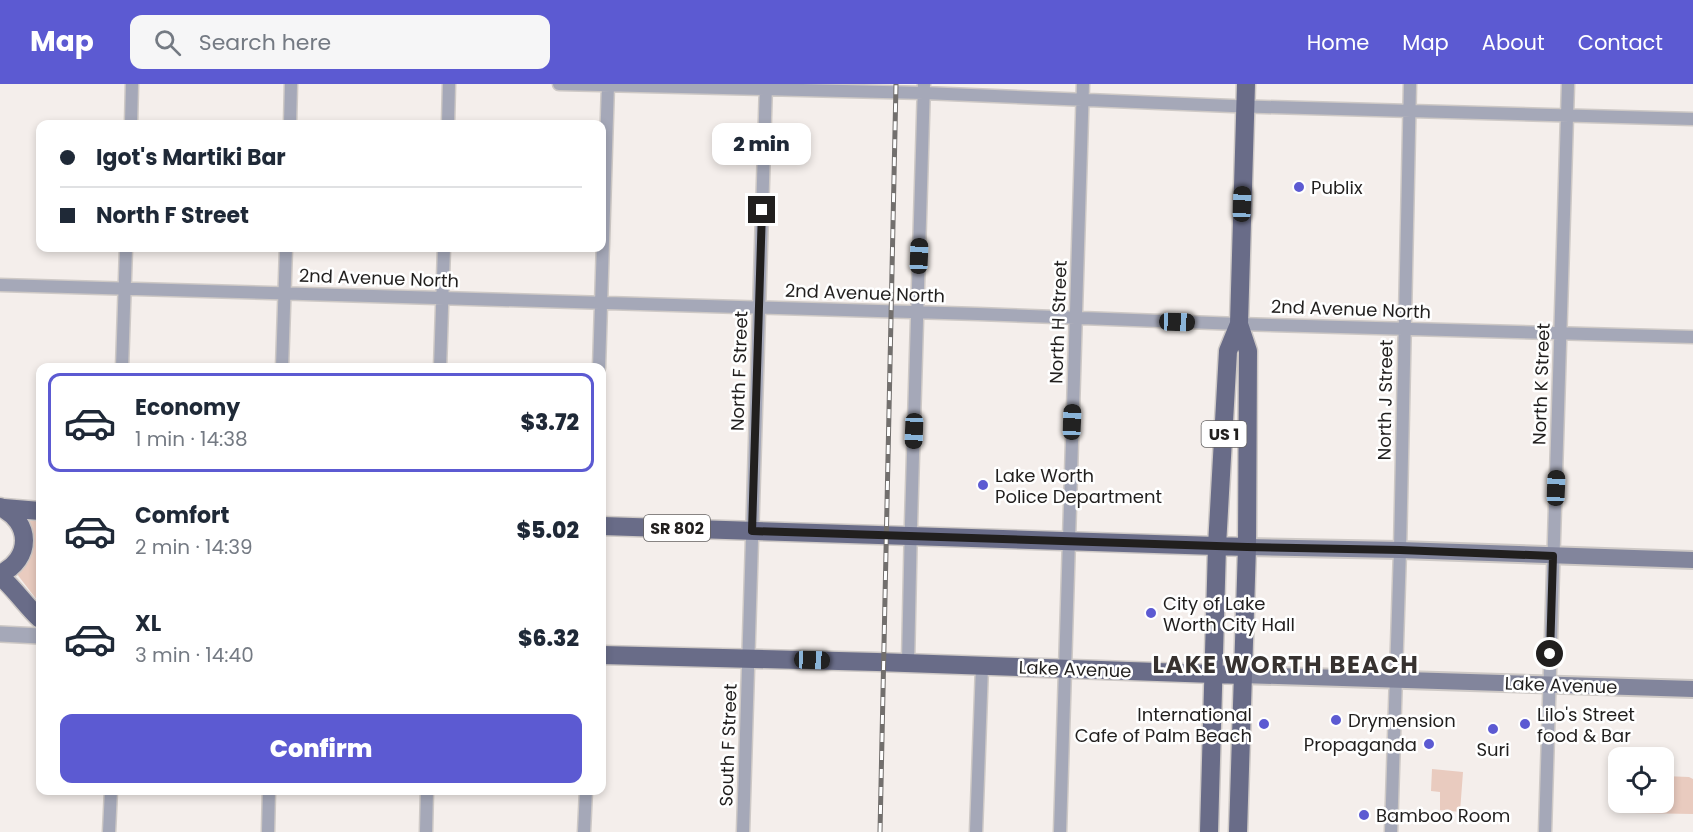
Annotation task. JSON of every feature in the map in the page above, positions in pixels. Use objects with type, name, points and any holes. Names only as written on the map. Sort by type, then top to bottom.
[{"type":"main road","name":"US 1","points":[[1238,832],[1247,547],[1248,351],[1239,324],[1246,84]]},
{"type":"main road","name":"US 1","points":[[1209,832],[1217,546],[1228,351],[1239,324]]},
{"type":"main road","points":[[1,508],[36,511]]},
{"type":"main road","points":[[1,508],[20,522],[24,533],[24,545],[17,562],[0,575],[36,615]]},
{"type":"main road","name":"SR 802","points":[[606,526],[1693,560]]},
{"type":"main road","name":"Lake Avenue","points":[[606,655],[1693,689]]},
{"type":"street","points":[[130,120],[132,84]]},
{"type":"street","points":[[290,120],[291,84]]},
{"type":"street","points":[[448,120],[449,84]]},
{"type":"street","points":[[559,84],[924,89],[1245,106],[1693,119]]},
{"type":"street","name":"North H Street","points":[[1060,832],[1083,84]]},
{"type":"street","name":"North J Street","points":[[1391,832],[1400,550],[1410,84]]},
{"type":"street","name":"North K Street","points":[[1545,832],[1568,84]]},
{"type":"street","points":[[606,147],[608,85]]},
{"type":"street","name":"North F Street","points":[[748,659],[766,87]]},
{"type":"street","points":[[908,663],[924,89]]},
{"type":"street","points":[[122,363],[126,252]]},
{"type":"street","points":[[282,363],[286,252]]},
{"type":"street","points":[[440,363],[444,252]]},
{"type":"street","points":[[599,363],[603,252]]},
{"type":"street","name":"2nd Avenue North","points":[[0,285],[1693,337]]},
{"type":"street","points":[[0,634],[36,636]]},
{"type":"street","name":"South F Street","points":[[743,832],[748,659]]},
{"type":"street","points":[[976,832],[982,666]]},
{"type":"street","points":[[109,832],[111,795]]},
{"type":"street","points":[[268,832],[269,795]]},
{"type":"street","points":[[426,832],[427,795]]},
{"type":"street","points":[[584,832],[586,795]]},
{"type":"shaded area","points":[[27,521],[36,521],[36,599],[17,574]]},
{"type":"shaded area","points":[[1432,769],[1463,772],[1460,812],[1440,810],[1440,792],[1431,791]]},
{"type":"shaded area","points":[[1674,776],[1693,779],[1693,814],[1633,813],[1674,813]]},
{"type":"railway","points":[[880,832],[896,84]]},
{"type":"place","name":"Publix","points":[[1299,187]]},
{"type":"place","name":"Lake Worth Police Department","points":[[983,485]]},
{"type":"place","name":"City of Lake Worth City Hall","points":[[1151,613]]},
{"type":"place","name":"Drymension","points":[[1336,720]]},
{"type":"place","name":"International Cafe of Palm Beach","points":[[1264,724]]},
{"type":"place","name":"Lilo's Street food & Bar","points":[[1525,724]]},
{"type":"place","name":"Suri","points":[[1493,729]]},
{"type":"place","name":"Propaganda","points":[[1429,744]]},
{"type":"place","name":"Bamboo Room","points":[[1364,815]]},
{"type":"district","name":"LAKE WORTH BEACH","points":[[1286,664]]},
{"type":"route","points":[[762,210],[752,531],[1553,556],[1550,654]]}]
